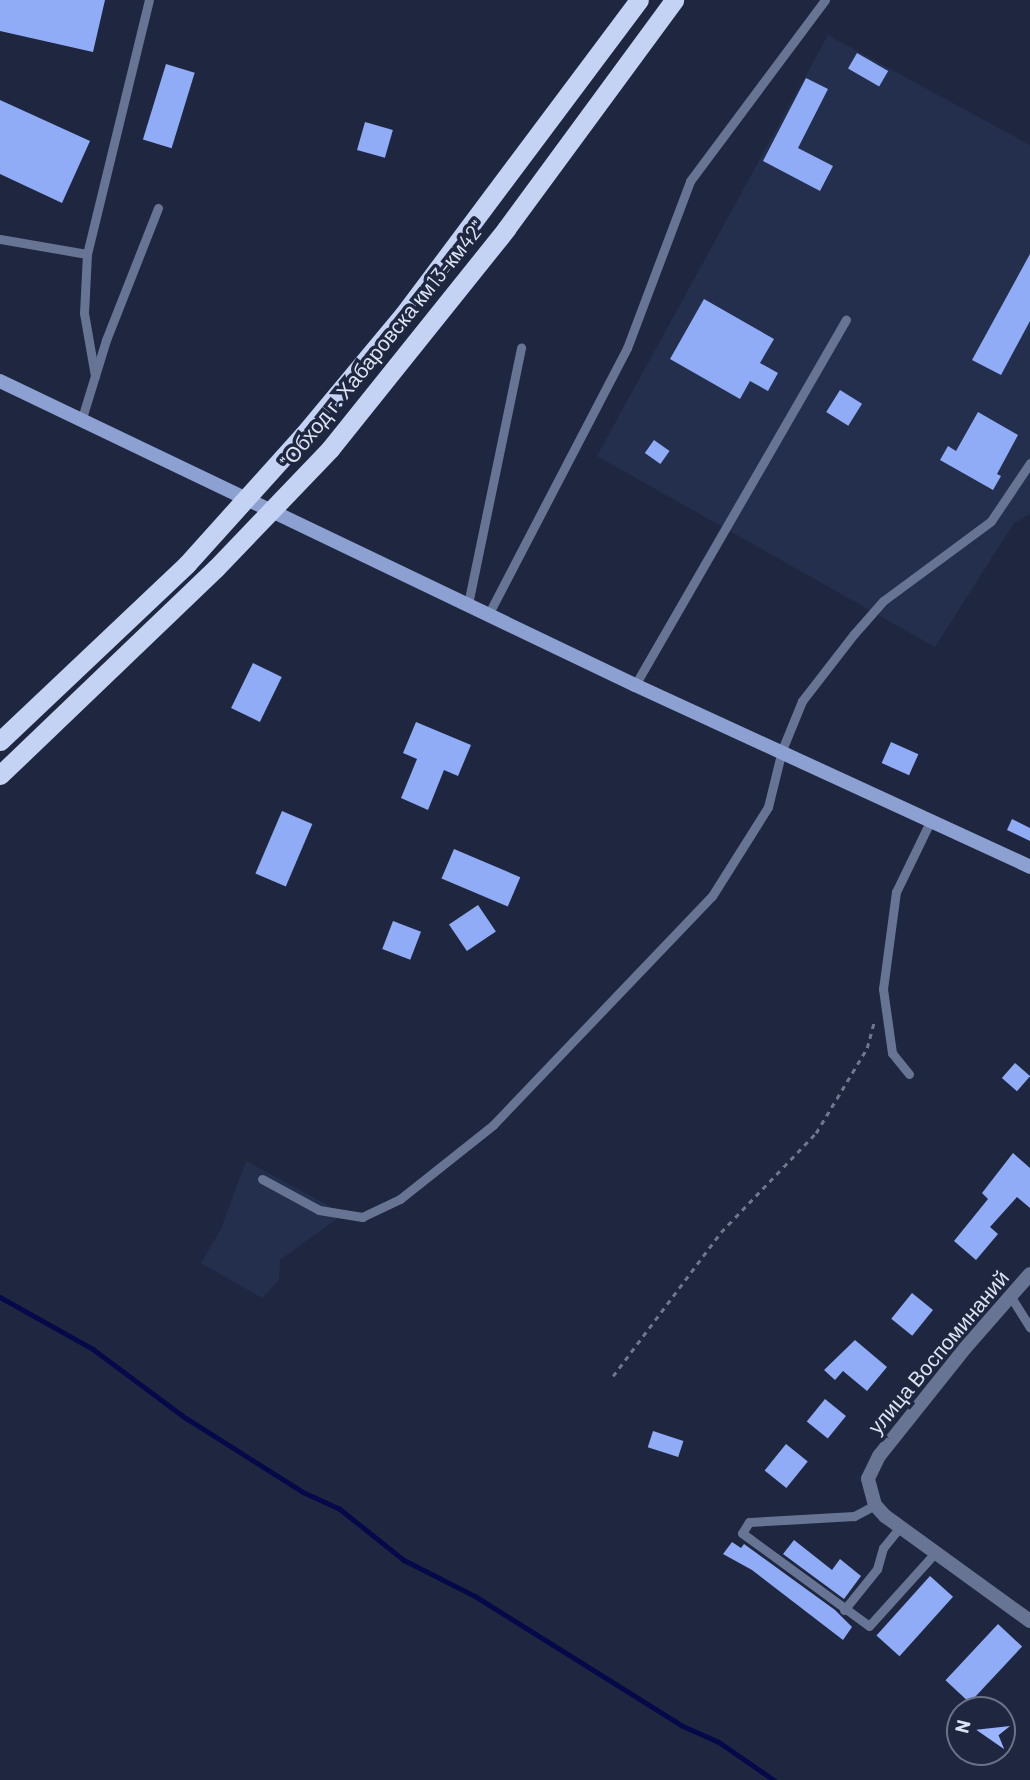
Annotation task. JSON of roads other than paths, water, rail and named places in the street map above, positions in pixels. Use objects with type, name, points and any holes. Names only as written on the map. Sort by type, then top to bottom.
[{"type":"highway","name":"\"Обход г. Хабаровска км13-км42\"","points":[[0,741],[187,564],[304,435],[404,314],[639,0]]},
{"type":"highway","name":"\"Обход г. Хабаровска км13-км42\"","points":[[0,775],[216,568],[330,449],[506,229],[674,0]]},
{"type":"main road","points":[[0,382],[82,418],[635,685],[782,750],[1030,867]]},
{"type":"street","name":"улица Воспоминаний","points":[[875,1505],[868,1479],[879,1456],[1030,1274]]},
{"type":"street","points":[[875,1505],[934,1554],[1030,1621]]},
{"type":"lane","points":[[95,376],[83,313],[88,254],[149,0]]},
{"type":"lane","points":[[488,615],[622,359],[691,181],[825,0]]},
{"type":"lane","points":[[82,418],[158,208]]},
{"type":"lane","points":[[0,239],[88,254]]},
{"type":"lane","points":[[635,685],[846,320]]},
{"type":"lane","points":[[468,604],[520,346]]},
{"type":"lane","points":[[262,1179],[319,1210],[362,1217],[400,1199],[494,1125],[712,896],[768,807],[782,750],[802,701],[854,634],[883,601],[991,521],[1030,463]]},
{"type":"lane","points":[[909,1074],[892,1053],[883,989],[896,892],[930,822]]},
{"type":"lane","points":[[1011,1297],[1030,1327]]},
{"type":"lane","points":[[875,1505],[854,1516],[749,1522],[741,1528],[750,1540],[864,1625],[876,1623],[934,1554]]},
{"type":"lane","points":[[844,1610],[877,1570],[883,1548],[900,1527]]},
{"type":"waterway","points":[[0,1297],[93,1349],[186,1418],[303,1492],[340,1509],[404,1560],[475,1596],[683,1726],[719,1742],[774,1780]]}]
